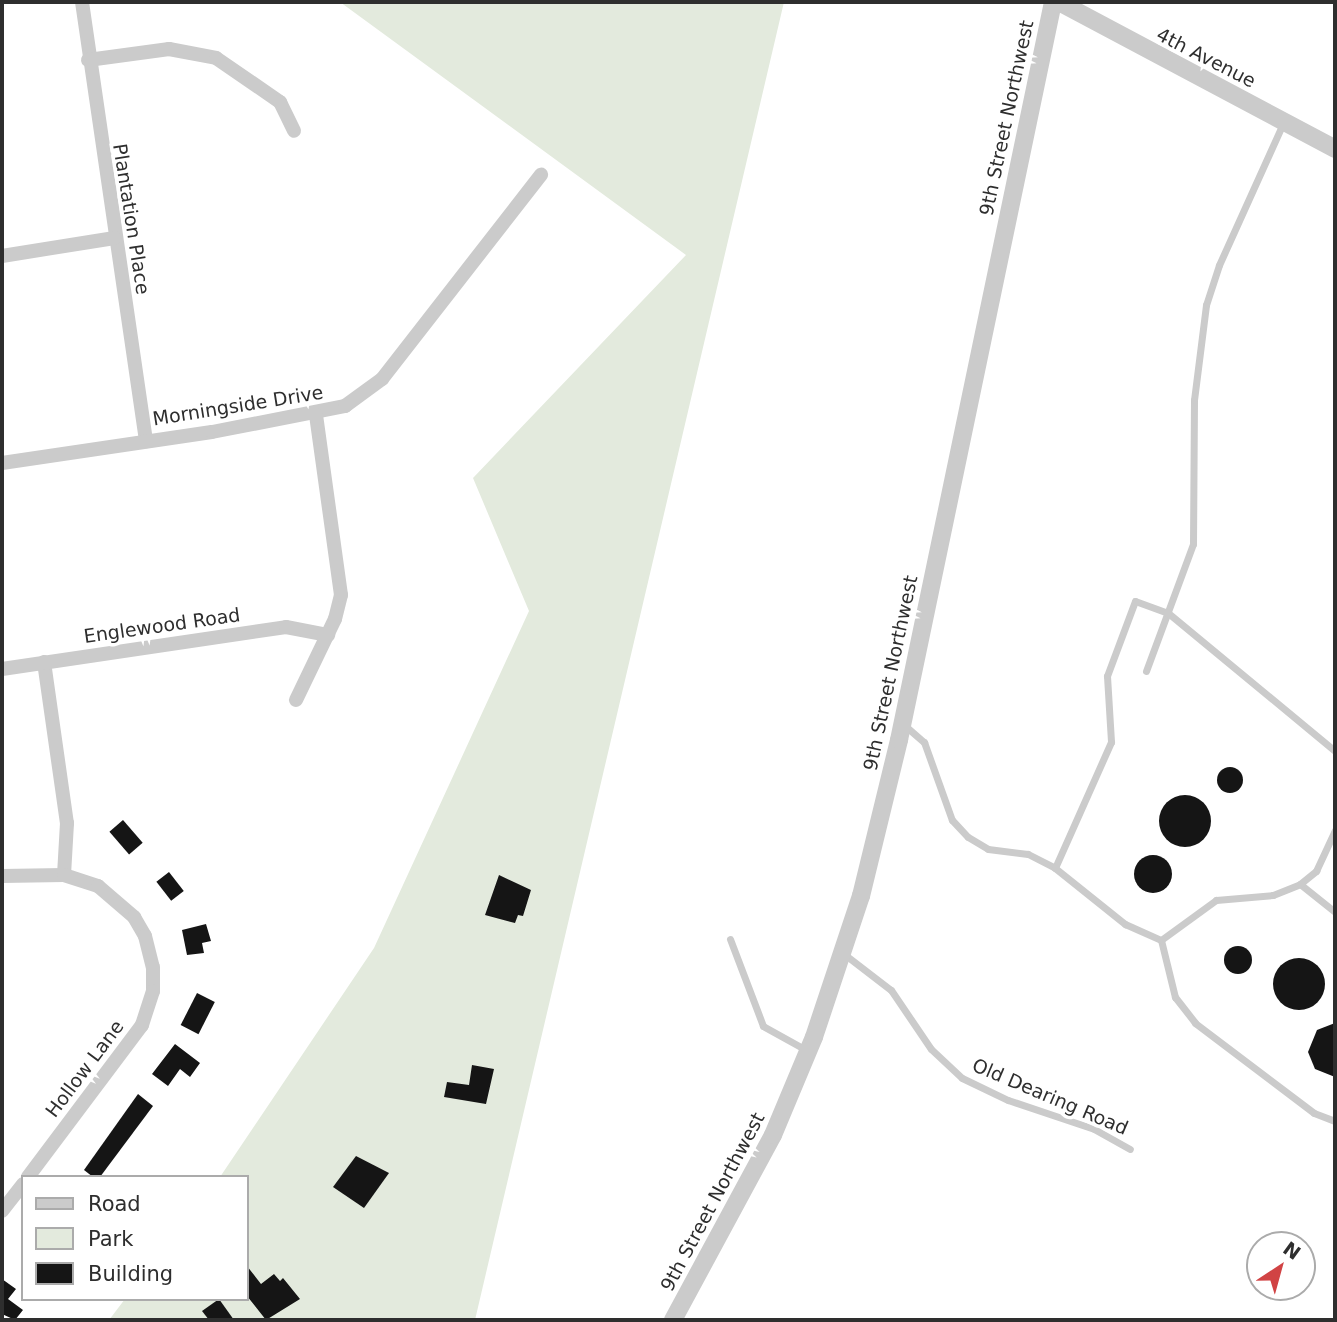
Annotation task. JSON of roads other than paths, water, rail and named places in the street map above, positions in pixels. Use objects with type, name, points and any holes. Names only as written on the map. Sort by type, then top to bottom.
[{"type":"street","name":"Plantation Place","points":[[82,2],[88,60],[146,441]]},
{"type":"street","name":"9th Street Northwest","points":[[673,1320],[742,1199],[808,1051],[843,954],[902,724],[1053,2]]},
{"type":"street","name":"4th Avenue","points":[[1059,2],[1335,149]]},
{"type":"street","points":[[88,60],[169,49],[216,58],[280,102],[294,131]]},
{"type":"street","name":"Morningside Drive","points":[[2,463],[316,415],[345,406],[382,379],[541,175]]},
{"type":"street","points":[[2,256],[115,239]]},
{"type":"street","points":[[296,700],[328,635],[339,606],[341,584],[316,415]]},
{"type":"street","name":"Englewood Road","points":[[2,669],[286,627],[328,635]]},
{"type":"street","points":[[44,662],[67,822],[64,875]]},
{"type":"street","name":"Hollow Lane","points":[[2,876],[64,875],[98,886],[134,917],[149,949],[153,991],[134,1039],[30,1175]]},
{"type":"street","points":[[2,1211],[21,1187]]},
{"type":"lane","points":[[1146,671],[1196,525],[1194,400],[1206,305],[1219,265],[1284,122]]},
{"type":"lane","points":[[1055,869],[1111,742],[1107,676],[1135,601],[1168,613],[1335,751]]},
{"type":"lane","points":[[902,724],[924,742],[952,820],[968,837],[988,849],[1028,854],[1055,869],[1125,924],[1161,940]]},
{"type":"lane","points":[[1161,940],[1216,900],[1273,895],[1300,884],[1316,871],[1335,830]]},
{"type":"lane","points":[[1300,884],[1335,912]]},
{"type":"lane","points":[[730,939],[763,1026],[808,1051]]},
{"type":"lane","points":[[1161,940],[1175,997],[1195,1023],[1314,1113],[1335,1121]]},
{"type":"lane","name":"Old Dearing Road","points":[[843,954],[891,989],[922,1039],[962,1078],[1008,1100],[1094,1129],[1130,1149]]}]
